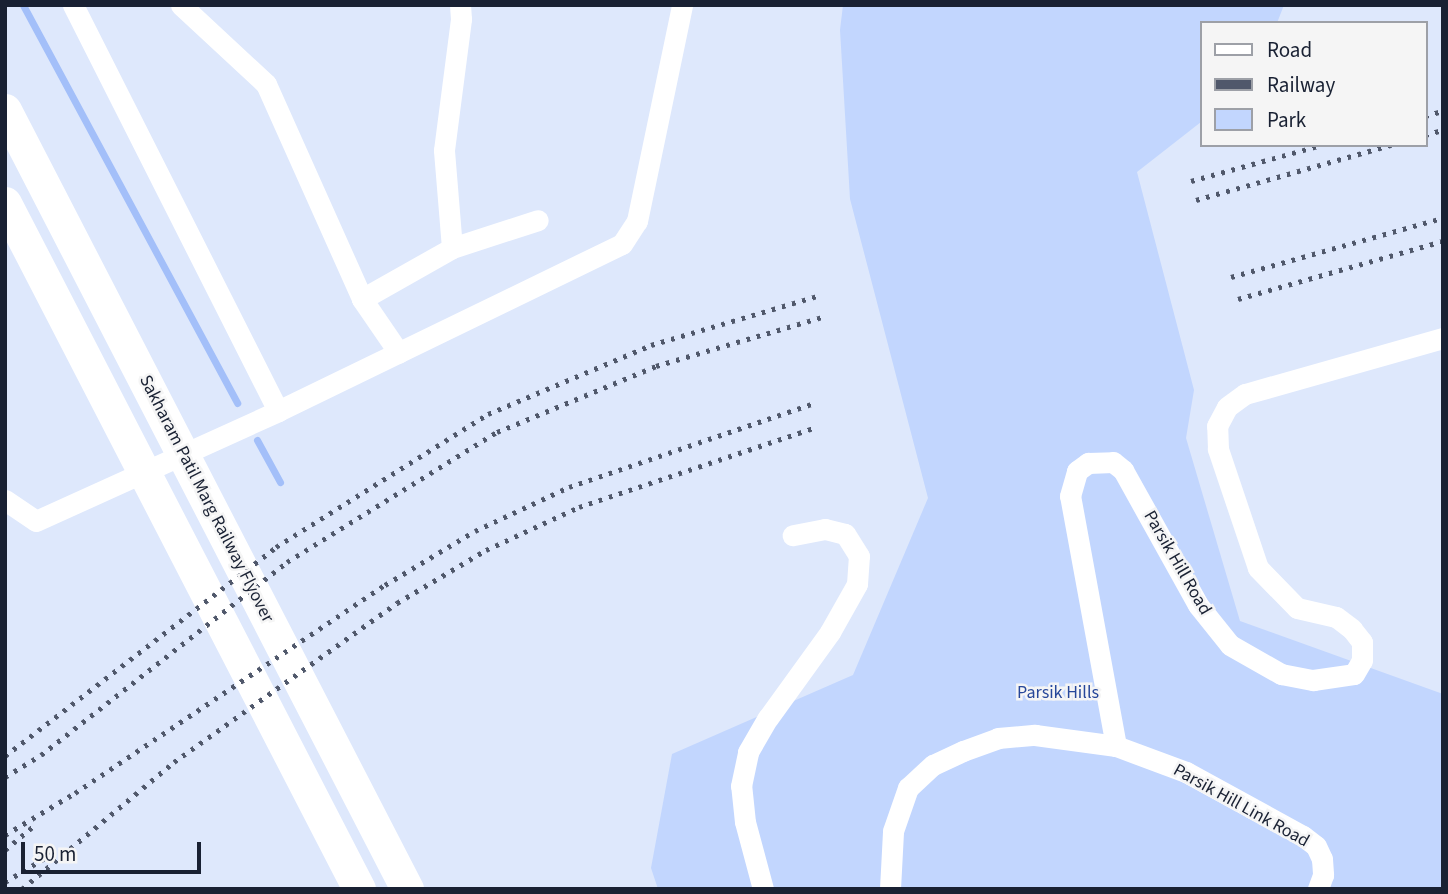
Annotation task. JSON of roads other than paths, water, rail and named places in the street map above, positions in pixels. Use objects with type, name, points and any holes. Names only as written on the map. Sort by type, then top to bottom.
[{"type":"main road","name":"Sakharam Patil Marg Railway Flyover","points":[[5,110],[407,889]]},
{"type":"main road","points":[[5,203],[359,889]]},
{"type":"street","points":[[73,5],[278,411]]},
{"type":"street","points":[[181,5],[266,84],[362,299],[398,353]]},
{"type":"street","points":[[452,248],[444,150],[461,19],[460,5]]},
{"type":"street","points":[[5,500],[36,521],[278,411],[622,244],[637,221],[682,5]]},
{"type":"street","points":[[362,299],[452,248],[538,220]]},
{"type":"street","name":"Parsik Hill Road","points":[[1116,746],[1070,496],[1077,471],[1088,463],[1113,462],[1123,470],[1198,605],[1230,645],[1281,674],[1313,680],[1354,674],[1362,660],[1362,642],[1352,629],[1336,617],[1297,608],[1258,568],[1218,449],[1217,426],[1227,407],[1245,394],[1443,338]]},
{"type":"street","points":[[763,889],[745,822],[741,786],[748,752],[768,718],[830,632],[857,584],[858,575],[859,556],[845,534],[825,529],[793,535]]},
{"type":"street","name":"Parsik Hill Link Road","points":[[890,889],[893,831],[908,789],[933,765],[998,738],[1035,735],[1116,746],[1186,772],[1303,836],[1316,846],[1322,859],[1323,875],[1318,889]]},
{"type":"waterway","points":[[23,5],[237,403]]},
{"type":"waterway","points":[[257,440],[280,482]]},
{"type":"railway","points":[[1427,115],[1443,111]]},
{"type":"railway","points":[[1427,134],[1443,130]]},
{"type":"railway","points":[[1191,181],[1315,147]]},
{"type":"railway","points":[[1196,200],[1384,147]]},
{"type":"railway","points":[[1231,277],[1443,218]]},
{"type":"railway","points":[[1238,299],[1443,241]]},
{"type":"railway","points":[[5,756],[276,547],[488,414],[651,345],[817,296]]},
{"type":"railway","points":[[5,777],[41,755],[287,562],[497,432],[656,366],[822,317]]},
{"type":"railway","points":[[5,835],[75,793],[385,585],[475,531],[569,487],[811,404]]},
{"type":"railway","points":[[22,889],[174,762],[397,603],[486,550],[579,507],[817,427]]},
{"type":"railway","points":[[5,850],[34,826]]},
{"type":"railway","points":[[5,882],[53,853]]},
{"type":"park label","name":"Parsik Hills","points":[[1058,693]]}]
